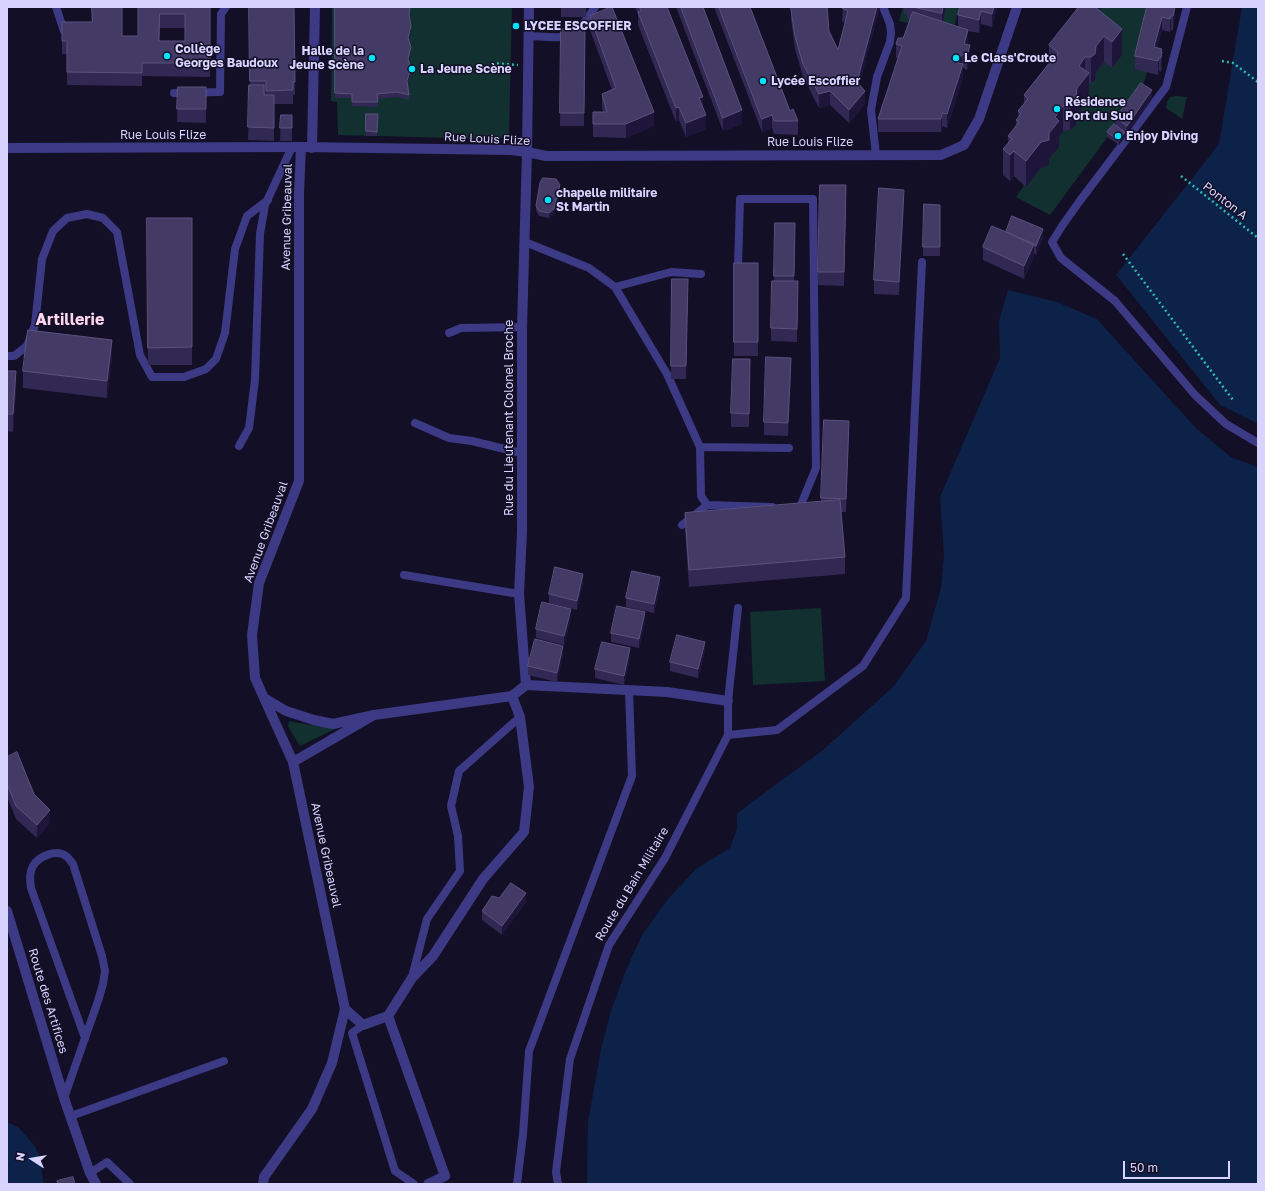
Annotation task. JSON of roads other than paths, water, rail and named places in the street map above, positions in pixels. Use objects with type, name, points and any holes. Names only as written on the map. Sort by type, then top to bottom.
[{"type":"street","name":"Avenue Gribeauval","points":[[315,7],[299,194],[299,481],[259,583],[252,635],[255,678],[294,762],[345,1009]]},
{"type":"street","points":[[511,150],[521,143],[523,7]]},
{"type":"street","name":"Rue du Lieutenant Colonel Broche","points":[[526,685],[519,594],[522,532],[522,327],[528,152],[529,7]]},
{"type":"street","name":"Rue Louis Flize","points":[[7,148],[302,147],[511,150],[546,156],[942,155],[964,145],[978,119],[1018,7]]},
{"type":"street","points":[[264,698],[286,711],[314,720],[333,724],[374,715],[512,696],[526,685],[667,692],[728,701]]},
{"type":"street","points":[[263,1184],[264,1177],[312,1109],[332,1063],[345,1009],[363,1025],[388,1016],[412,978],[433,956],[483,879],[524,832],[529,786],[520,717],[512,696]]},
{"type":"street","points":[[294,762],[374,715]]},
{"type":"street","name":"Route des Artifices","points":[[7,911],[64,1098]]},
{"type":"street","points":[[388,1016],[445,1176],[428,1184]]},
{"type":"street","points":[[64,1098],[90,1173],[96,1184]]},
{"type":"lane","points":[[56,7],[64,30]]},
{"type":"lane","points":[[174,93],[220,92],[221,14],[226,7]]},
{"type":"lane","points":[[529,36],[570,36],[585,23],[595,7]]},
{"type":"lane","points":[[876,154],[871,110],[878,77],[890,42],[891,33],[890,24],[883,7]]},
{"type":"lane","points":[[1187,7],[1166,87],[1079,202],[1052,242],[1061,258],[1115,301],[1195,395],[1226,424],[1258,443]]},
{"type":"lane","points":[[239,446],[249,428],[255,380],[260,234],[265,205],[302,147]]},
{"type":"lane","points":[[682,525],[707,505],[800,507],[816,468],[813,199],[740,199],[738,267]]},
{"type":"lane","points":[[7,356],[14,356],[27,346],[35,325],[42,259],[53,231],[67,218],[87,214],[103,218],[117,232],[140,355],[152,376],[184,377],[206,369],[216,359],[224,333],[235,249],[247,216],[268,200]]},
{"type":"lane","points":[[525,242],[589,268],[615,287],[667,374],[700,446],[701,496],[707,505]]},
{"type":"lane","points":[[728,735],[777,730],[863,666],[906,598],[922,262]]},
{"type":"lane","points":[[615,287],[671,272],[701,274]]},
{"type":"lane","points":[[449,334],[461,328],[522,327]]},
{"type":"lane","points":[[414,423],[449,438],[472,441],[521,453]]},
{"type":"lane","points":[[700,446],[789,448]]},
{"type":"lane","points":[[404,575],[519,594]]},
{"type":"lane","name":"Route du Bain Militaire","points":[[558,1184],[556,1172],[570,1059],[609,945],[665,858],[728,735],[728,701],[738,608]]},
{"type":"lane","points":[[517,1184],[523,1134],[529,1051],[632,776],[629,690]]},
{"type":"lane","points":[[412,978],[427,919],[460,871],[458,836],[451,806],[459,771],[520,717]]},
{"type":"lane","points":[[64,1098],[98,1001],[105,971],[102,956],[73,864],[66,856],[53,854],[43,856],[33,866],[30,876],[30,888],[85,1038]]},
{"type":"lane","points":[[363,1025],[352,1032],[395,1171],[414,1184]]},
{"type":"lane","points":[[71,1116],[224,1062]]},
{"type":"lane","points":[[90,1173],[107,1162],[130,1184]]},
{"type":"water","points":[[1242,7],[1258,7],[1258,424],[1220,405],[1116,275],[1219,144]]},
{"type":"water","points":[[1008,290],[1057,302],[1097,319],[1196,428],[1231,457],[1258,467],[1258,1184],[587,1184],[588,1122],[601,1049],[611,1011],[626,970],[642,935],[669,898],[696,869],[730,848],[737,829],[737,814],[823,750],[893,687],[926,641],[941,588],[944,555],[940,497],[1000,358],[999,321]]},
{"type":"water","points":[[7,1122],[18,1127],[35,1146],[41,1160],[43,1184],[7,1184]]},
{"type":"place","name":"LYCEE ESCOFFIER","points":[[516,26]]},
{"type":"place","name":"Collège Georges Baudoux","points":[[167,56]]},
{"type":"place","name":"Halle de la Jeune Scène","points":[[372,58]]},
{"type":"place","name":"Le Class'Croute","points":[[956,58]]},
{"type":"place","name":"La Jeune Scène","points":[[412,69]]},
{"type":"place","name":"Lycée Escoffier","points":[[763,81]]},
{"type":"place","name":"Résidence Port du Sud","points":[[1057,109]]},
{"type":"place","name":"Enjoy Diving","points":[[1118,136]]},
{"type":"place","name":"chapelle militaire St Martin","points":[[548,200]]},
{"type":"district","name":"Artillerie","points":[[70,320]]}]
